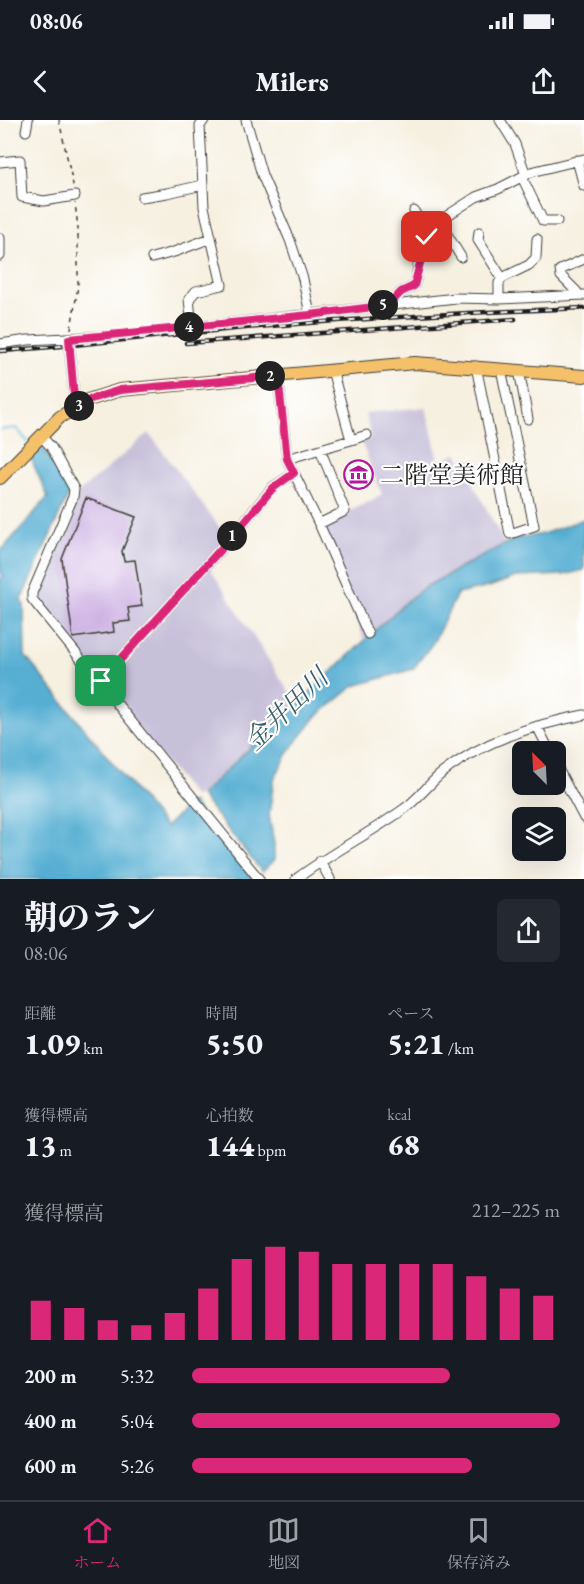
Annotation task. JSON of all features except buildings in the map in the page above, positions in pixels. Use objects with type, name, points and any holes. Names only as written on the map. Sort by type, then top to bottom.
[{"type":"main road","points":[[0,478],[60,417],[88,400],[120,390],[415,363],[584,376]]},
{"type":"street","points":[[26,131],[28,120]]},
{"type":"street","points":[[192,327],[186,296],[196,291],[222,285],[204,207],[200,126],[204,120]]},
{"type":"street","points":[[246,120],[262,175],[290,240],[303,279],[310,315]]},
{"type":"street","points":[[500,120],[515,144],[538,213],[543,220],[557,221]]},
{"type":"street","points":[[0,162],[20,160],[22,196],[44,201],[75,196]]},
{"type":"street","points":[[425,230],[476,197],[531,172],[581,160],[584,186]]},
{"type":"street","points":[[142,197],[203,185]]},
{"type":"street","points":[[389,305],[401,292],[414,286],[418,275],[425,247],[425,230],[414,211]]},
{"type":"street","points":[[439,221],[461,257]]},
{"type":"street","points":[[479,232],[478,240],[502,278]]},
{"type":"street","points":[[0,238],[0,256]]},
{"type":"street","points":[[152,258],[211,238]]},
{"type":"street","points":[[499,299],[499,283],[502,278],[529,265],[536,258],[537,239]]},
{"type":"street","points":[[580,295],[561,276],[560,270],[584,259]]},
{"type":"street","points":[[0,344],[22,340],[69,339],[192,327],[456,298],[499,299],[580,295]]},
{"type":"street","points":[[69,339],[75,408]]},
{"type":"street","points":[[476,366],[510,534],[534,526],[501,369]]},
{"type":"street","points":[[332,370],[351,440]]},
{"type":"street","points":[[519,370],[528,419]]},
{"type":"street","points":[[278,376],[287,459],[368,634]]},
{"type":"street","points":[[287,459],[367,435]]},
{"type":"street","points":[[41,436],[51,447],[74,489],[73,497],[32,593],[32,599],[101,681],[259,879]]},
{"type":"street","points":[[319,524],[345,511],[320,449]]},
{"type":"street","points":[[101,681],[273,488],[294,473]]},
{"type":"street","points":[[296,879],[320,861],[380,826],[407,807],[440,775],[470,753],[499,739],[537,726],[584,715]]},
{"type":"street","points":[[537,726],[544,741]]},
{"type":"street","points":[[566,784],[584,818]]},
{"type":"street","points":[[320,861],[330,879]]},
{"type":"path","points":[[59,120],[72,173],[79,252],[78,286],[69,339]]},
{"type":"shaded area","points":[[426,407],[439,463],[457,453],[505,544],[427,586],[409,599],[364,641],[320,526],[382,495],[361,441],[371,438],[365,413]]},
{"type":"shaded area","points":[[149,433],[229,540],[207,564],[297,704],[195,798],[32,599],[73,497]]},
{"type":"water","points":[[42,447],[71,489],[21,600],[24,605],[25,656],[165,827],[192,802],[253,879],[0,879],[0,579],[3,575],[0,572],[0,552],[48,497],[31,459]]},
{"type":"water","points":[[584,519],[584,570],[563,575],[516,577],[489,587],[457,594],[434,641],[413,669],[354,686],[316,717],[290,750],[274,779],[269,815],[274,860],[262,872],[200,795],[409,599],[427,586],[514,539],[543,534]]},
{"type":"waterway","points":[[0,430],[16,428],[29,443]]},
{"type":"railway","points":[[0,351],[299,324],[584,308]]},
{"type":"railway","points":[[186,343],[515,319]]},
{"type":"place","name":"二階堂美術館","points":[[359,474]]},
{"type":"route","points":[[101,681],[273,488],[294,473],[287,459],[278,376],[120,390],[103,394],[75,408],[69,339],[125,335],[389,305],[401,292],[414,286],[427,237]]},
{"type":"water label","name":"金井田川","points":[[286,709]]}]
